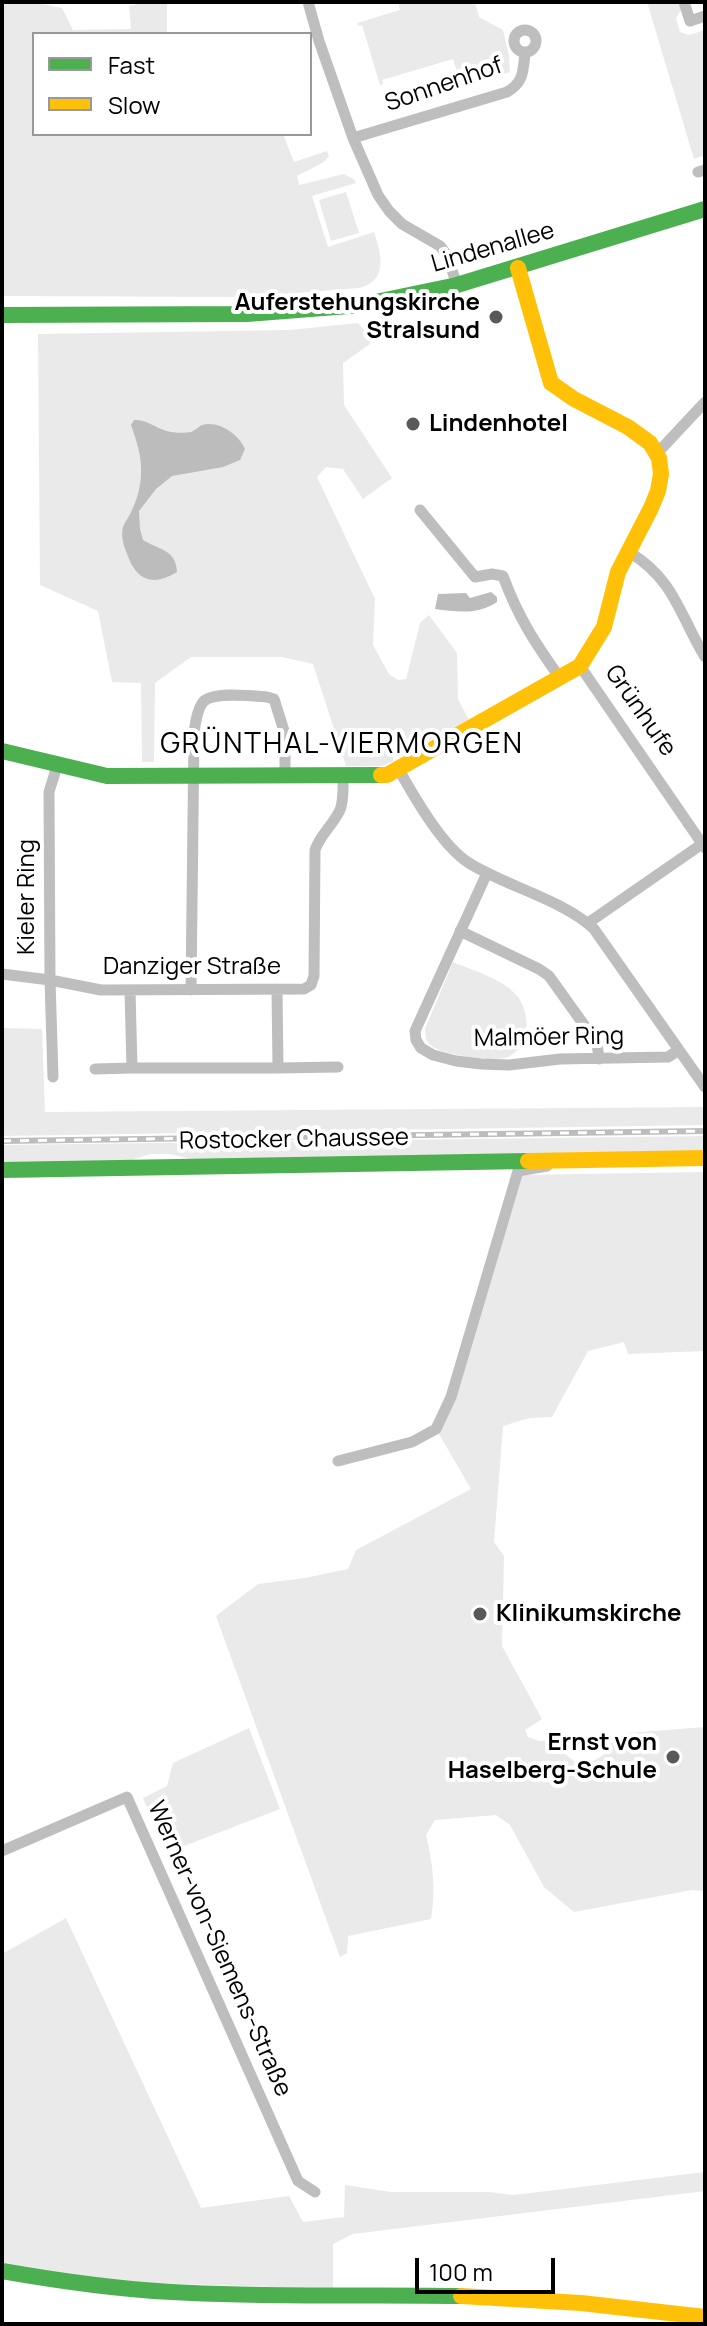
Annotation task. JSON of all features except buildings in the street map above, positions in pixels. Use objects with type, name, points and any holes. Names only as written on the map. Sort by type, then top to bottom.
[{"type":"main road","name":"Lindenallee","points":[[2,315],[279,313],[361,305],[457,285],[518,268],[705,209]]},
{"type":"main road","points":[[518,268],[551,383],[643,437],[655,451]]},
{"type":"main road","name":"Grünhufe","points":[[580,666],[604,630],[619,570],[656,497],[660,472],[655,451]]},
{"type":"main road","points":[[2,751],[34,757],[87,774],[107,776],[387,775],[580,666]]},
{"type":"main road","name":"Rostocker Chaussee","points":[[2,1170],[705,1158]]},
{"type":"main road","points":[[2,2271],[58,2281],[161,2291],[533,2299],[705,2317]]},
{"type":"street","points":[[308,2],[353,138],[378,195],[402,224],[440,246],[447,255],[457,285]]},
{"type":"street","points":[[684,2],[690,21],[705,16]]},
{"type":"street","name":"Sonnenhof","points":[[353,138],[507,92],[523,78],[525,53]]},
{"type":"street","points":[[655,451],[663,447],[705,402]]},
{"type":"street","points":[[420,510],[475,577],[503,576],[515,609],[560,678]]},
{"type":"street","points":[[629,552],[663,579],[705,657]]},
{"type":"street","name":"Grünhufe","points":[[580,666],[703,846]]},
{"type":"street","points":[[191,990],[194,734],[203,702],[214,696],[274,699],[285,734],[285,776]]},
{"type":"street","name":"Kieler Ring","points":[[2,974],[50,980],[49,792],[57,766]]},
{"type":"street","name":"Malmöer Ring","points":[[399,770],[450,847],[469,863],[588,923],[705,1087]]},
{"type":"street","name":"Danziger Straße","points":[[50,980],[86,988],[130,990],[304,989],[311,985],[314,976],[315,850],[339,812],[343,776]]},
{"type":"street","points":[[588,923],[703,846]]},
{"type":"street","name":"Malmöer Ring","points":[[487,873],[415,1031],[421,1048],[456,1061],[509,1065],[560,1059],[668,1057],[679,1050]]},
{"type":"street","points":[[460,931],[549,976],[597,1043],[599,1059]]},
{"type":"street","points":[[50,980],[53,1077]]},
{"type":"street","points":[[277,989],[278,1068]]},
{"type":"street","points":[[130,990],[132,1068]]},
{"type":"street","points":[[95,1069],[338,1067]]},
{"type":"street","name":"Rostocker Chaussee","points":[[338,1461],[412,1442],[436,1429],[451,1397],[518,1171],[587,1160]]},
{"type":"street","name":"Werner-von-Siemens-Straße","points":[[2,1851],[127,1797],[298,2181],[315,2192]]},
{"type":"shaded area","points":[[2,2],[33,2],[62,8],[73,30],[131,29],[129,6],[144,2],[167,2],[167,32],[32,32],[32,136],[284,136],[294,162],[327,151],[329,156],[324,162],[297,176],[299,185],[344,174],[355,180],[356,183],[312,196],[328,247],[374,232],[380,257],[379,273],[375,279],[359,288],[247,297],[2,296]]},
{"type":"shaded area","points":[[398,2],[475,2],[479,17],[503,30],[510,72],[462,87],[453,59],[382,80],[383,84],[380,85],[362,25],[358,26],[357,23],[400,10]]},
{"type":"shaded area","points":[[647,2],[680,2],[682,9],[676,18],[680,32],[689,35],[705,30],[705,155],[694,159]]},
{"type":"shaded area","points":[[346,192],[359,233],[331,241],[319,200]]},
{"type":"shaded area","points":[[358,323],[369,336],[370,344],[343,363],[344,405],[392,478],[363,499],[343,469],[326,467],[317,477],[375,599],[373,645],[389,674],[398,680],[406,679],[420,623],[429,615],[457,653],[458,699],[469,720],[412,749],[387,738],[394,761],[382,766],[346,766],[313,664],[282,657],[191,657],[155,683],[154,762],[142,762],[141,683],[112,682],[98,611],[40,585],[38,334],[290,330]]},
{"type":"shaded area","points":[[134,420],[176,433],[191,432],[208,424],[221,426],[233,433],[245,449],[240,460],[223,467],[172,476],[156,489],[139,511],[143,540],[166,551],[176,564],[177,572],[152,580],[134,568],[122,533],[136,502],[141,478],[140,456],[131,425]]},
{"type":"shaded area","points":[[491,592],[497,597],[497,602],[482,609],[459,612],[435,609],[438,594],[466,593],[470,598]]},
{"type":"shaded area","points":[[453,962],[497,980],[518,997],[525,1013],[526,1030],[521,1046],[508,1057],[482,1059],[460,1056],[441,1051],[426,1040],[425,1029]]},
{"type":"shaded area","points":[[2,1028],[42,1029],[45,1112],[705,1107],[705,1125],[2,1136]]},
{"type":"shaded area","points":[[705,1136],[705,1154],[194,1160],[170,1154],[150,1154],[129,1161],[2,1163],[2,1145]]},
{"type":"shaded area","points":[[705,1172],[705,1351],[628,1354],[624,1342],[588,1351],[552,1417],[529,1418],[503,1426],[494,1542],[504,1556],[502,1646],[542,1719],[525,1730],[528,1737],[550,1741],[582,1768],[605,1754],[606,1746],[628,1733],[705,1727],[705,1891],[692,1890],[574,1912],[544,1887],[510,1825],[496,1815],[435,1820],[426,1835],[433,1877],[431,1919],[348,1936],[347,1953],[340,1957],[216,1616],[258,1584],[348,1569],[356,1550],[471,1489],[436,1429],[517,1175]]},
{"type":"shaded area","points":[[249,1728],[280,1809],[166,1853],[143,1798],[167,1786],[173,1763]]},
{"type":"shaded area","points":[[66,1918],[201,2208],[289,2196],[303,2222],[344,2217],[345,2185],[391,2192],[514,2195],[705,2172],[705,2191],[353,2234],[333,2244],[333,2289],[122,2282],[2,2264],[2,1954]]},
{"type":"railway","points":[[2,1141],[705,1131]]},
{"type":"traffic: fast","points":[[2,315],[247,314],[361,305],[457,285],[705,209]]},
{"type":"traffic: fast","points":[[2,751],[107,776],[381,775]]},
{"type":"traffic: fast","points":[[2,1170],[528,1161]]},
{"type":"traffic: fast","points":[[2,2271],[87,2284],[172,2292],[461,2296]]},
{"type":"traffic: slow","points":[[381,775],[387,775],[580,666],[604,627],[618,572],[658,491],[661,474],[659,458],[650,443],[551,383],[518,268]]},
{"type":"traffic: slow","points":[[528,1161],[705,1158]]},
{"type":"traffic: slow","points":[[461,2296],[581,2303],[705,2317]]},
{"type":"place","name":"Auferstehungskirche Stralsund","points":[[496,317]]},
{"type":"place","name":"Lindenhotel","points":[[413,424]]},
{"type":"place","name":"Klinikumskirche","points":[[480,1614]]},
{"type":"place","name":"Ernst von Haselberg-Schule","points":[[673,1757]]},
{"type":"district","name":"GRÜNTHAL-VIERMORGEN","points":[[342,745]]}]
